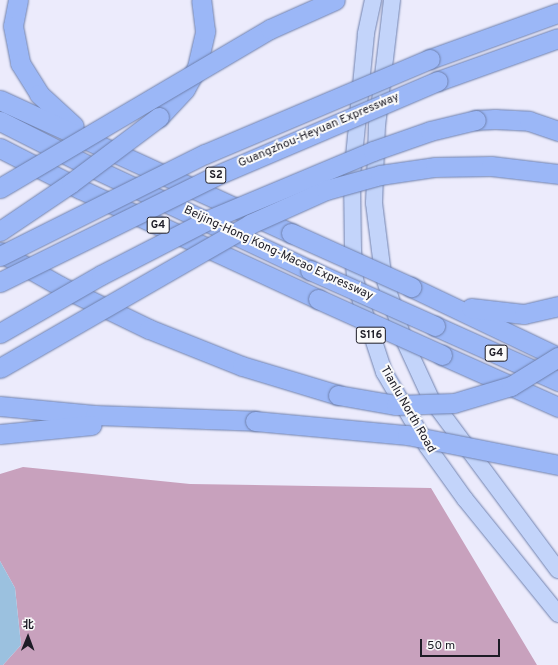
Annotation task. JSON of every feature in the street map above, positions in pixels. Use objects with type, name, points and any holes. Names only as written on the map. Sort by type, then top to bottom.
[{"type":"highway","points":[[18,0],[14,38],[25,74],[39,94],[56,112],[102,144]]},
{"type":"highway","points":[[0,231],[71,183],[159,117],[177,99],[197,67],[205,31],[201,0]]},
{"type":"highway","points":[[0,188],[270,29],[335,0]]},
{"type":"highway","name":"Guangzhou-Heyuan Expressway","points":[[0,256],[138,186],[279,121],[430,59],[558,13]]},
{"type":"highway","name":"Guangzhou-Heyuan Expressway","points":[[0,282],[142,210],[289,143],[438,81],[552,40]]},
{"type":"highway","points":[[0,100],[102,144],[291,233],[435,298],[558,357]]},
{"type":"highway","points":[[0,333],[101,275],[208,220],[373,150],[430,131],[476,120],[495,119],[528,122],[558,131]]},
{"type":"highway","name":"Beijing-Hong Kong-Macao Expressway","points":[[0,121],[91,167],[310,270],[558,381]]},
{"type":"highway","name":"Beijing-Hong Kong-Macao Expressway","points":[[0,148],[87,192],[318,299],[558,407]]},
{"type":"highway","points":[[0,368],[250,224],[326,190],[380,175],[435,167],[491,166],[558,174]]},
{"type":"highway","points":[[0,252],[60,286],[156,332],[242,366],[338,395],[396,405],[454,403],[511,386],[558,357]]},
{"type":"highway","points":[[435,298],[475,309],[508,314],[537,312],[558,306]]},
{"type":"highway","points":[[0,406],[95,415],[255,421],[407,435],[558,465]]},
{"type":"highway","points":[[0,434],[124,422],[255,421]]},
{"type":"main road","name":"Tianlu North Road","points":[[373,0],[366,34],[352,178],[352,235],[355,279],[377,353],[396,394],[439,465],[558,614]]},
{"type":"main road","name":"S116","points":[[392,0],[377,125],[374,203],[383,274],[403,338],[416,371],[446,423],[558,570]]},
{"type":"main road","points":[[366,34],[388,35]]},
{"type":"shaded area","points":[[23,467],[190,484],[431,488],[537,665],[3,665],[21,645],[15,588],[0,561],[0,474]]},
{"type":"water","points":[[0,561],[15,588],[21,645],[3,665],[0,665]]}]
